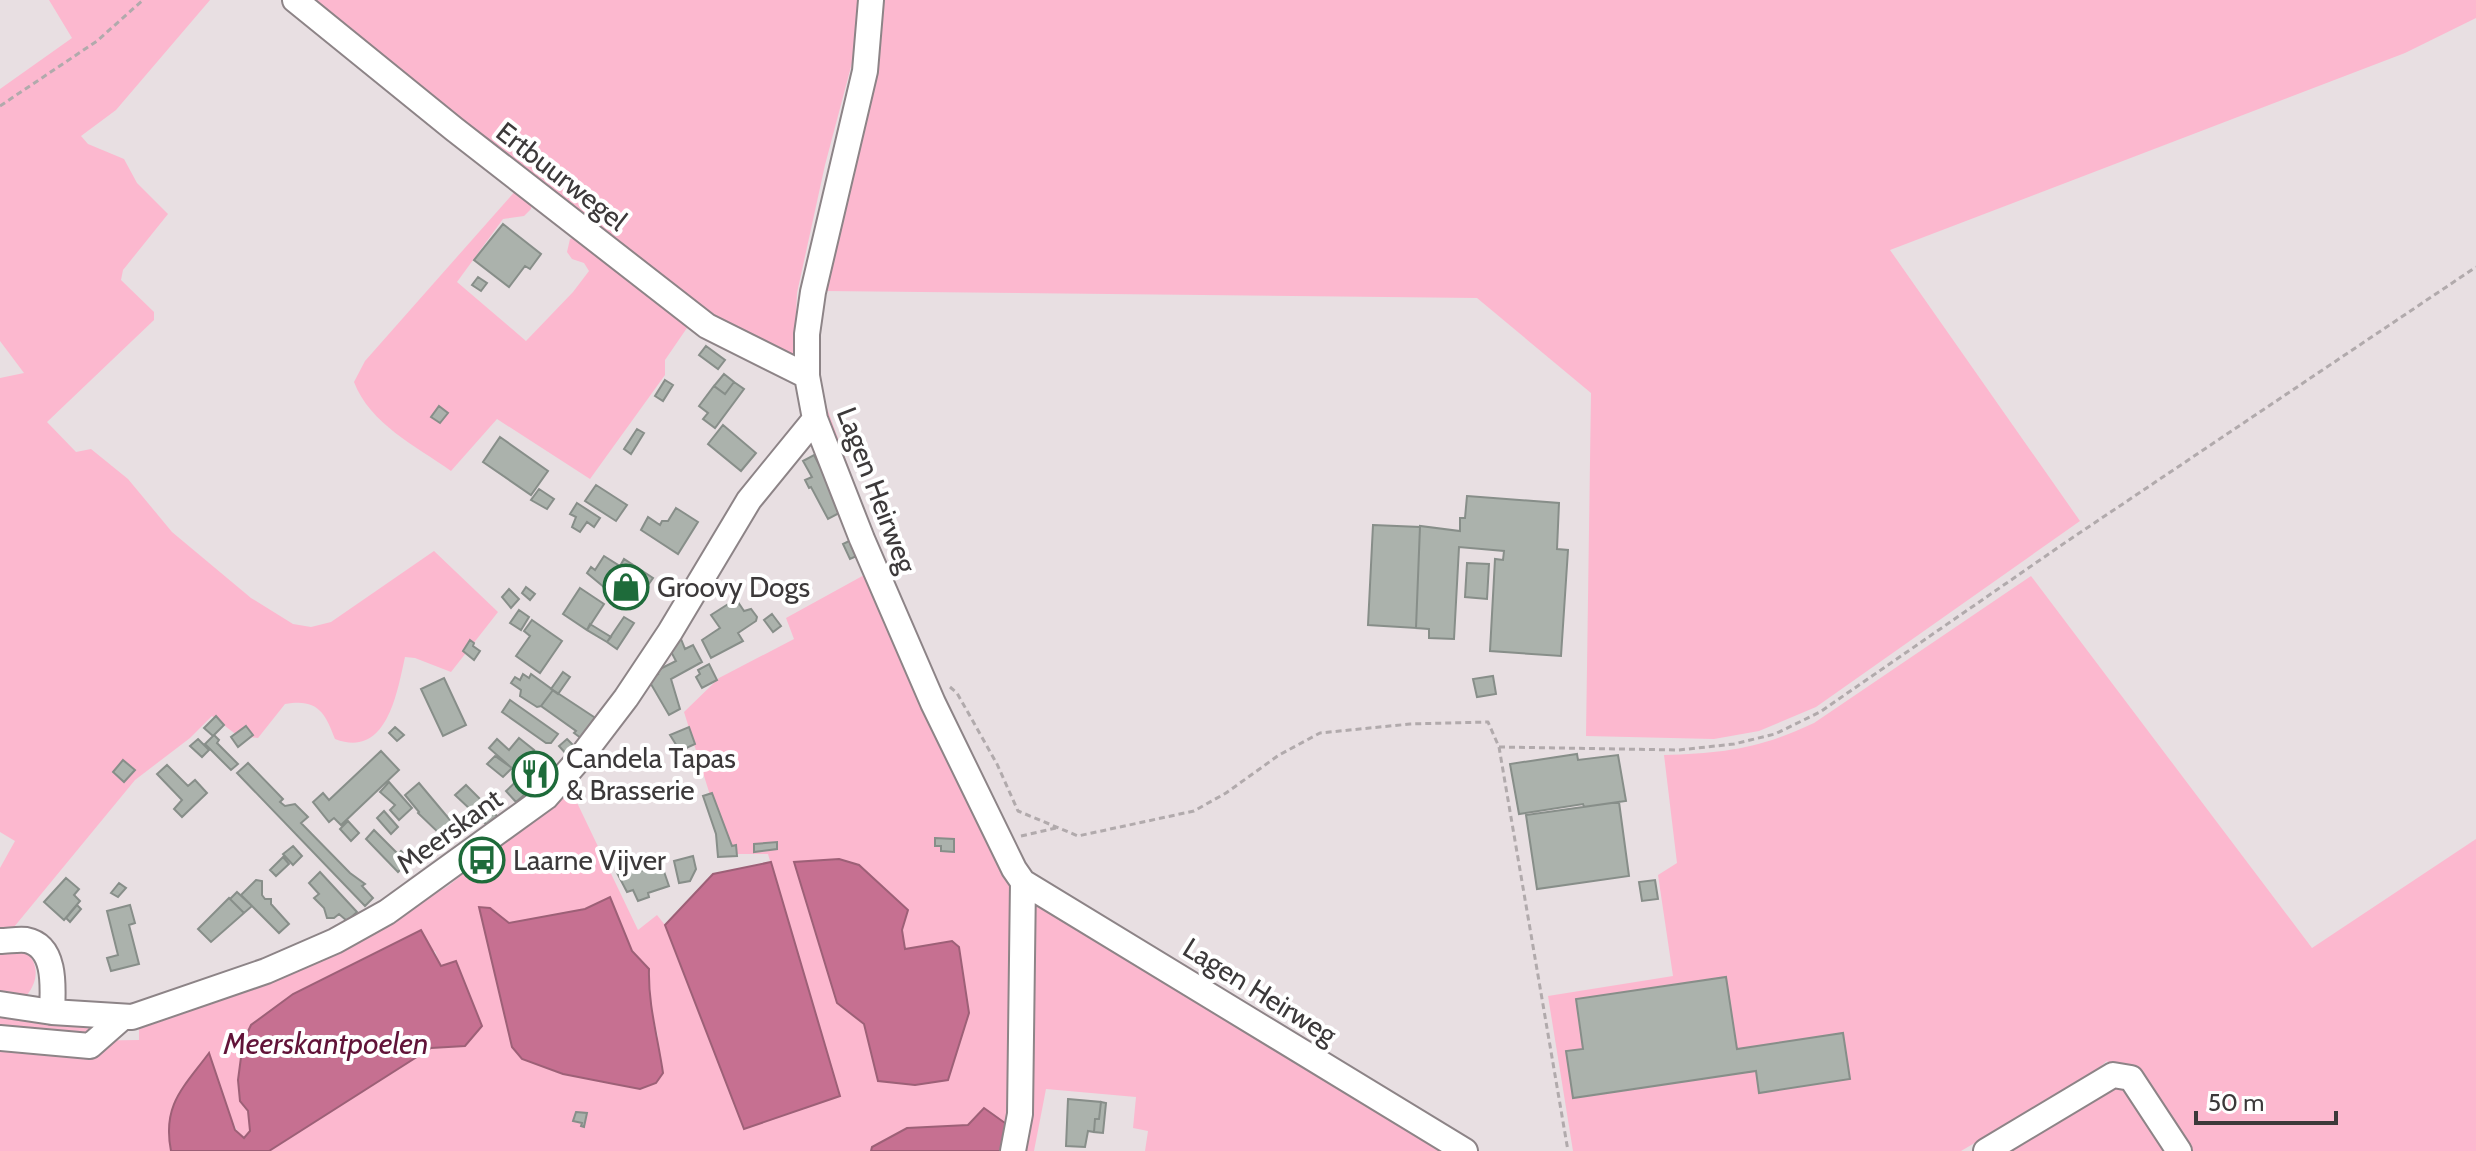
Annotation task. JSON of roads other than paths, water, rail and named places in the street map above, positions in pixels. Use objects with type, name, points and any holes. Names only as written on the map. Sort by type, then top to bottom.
[{"type":"street","name":"Ertbuurwegel","points":[[295,0],[454,129],[707,326],[807,376]]},
{"type":"street","name":"Lagen Heirweg","points":[[871,0],[865,71],[813,292],[807,334],[807,376],[815,419],[862,539],[933,703],[1003,846],[1023,882],[1465,1151]]},
{"type":"street","name":"Meerskant","points":[[0,1004],[52,1012],[132,1017],[252,976],[335,941],[387,912],[546,797],[626,698],[670,632],[749,500],[815,419]]},
{"type":"street","name":"Lagen Heirweg","points":[[1013,1151],[1020,1114],[1023,882]]},
{"type":"street","points":[[0,941],[26,940],[42,951],[54,977],[52,1012]]},
{"type":"street","points":[[0,1038],[90,1046],[123,1017]]},
{"type":"street","points":[[1986,1151],[2113,1075],[2131,1078],[2179,1151]]},
{"type":"water","points":[[839,859],[859,865],[908,910],[902,930],[905,949],[952,941],[959,947],[969,1013],[948,1080],[915,1085],[878,1081],[864,1024],[837,1003],[794,862]]},
{"type":"water","points":[[771,862],[840,1096],[744,1129],[665,925],[713,874]]},
{"type":"water","name":"Meerskantpoelen","points":[[610,897],[632,951],[649,969],[663,1073],[656,1083],[640,1089],[563,1074],[522,1059],[512,1047],[479,907],[490,908],[509,923],[585,909]]},
{"type":"water","name":"Meerskantpoelen","points":[[421,930],[441,966],[456,961],[482,1026],[465,1046],[431,1048],[269,1151],[171,1151],[169,1121],[172,1109],[183,1087],[209,1053],[235,1130],[244,1138],[250,1131],[248,1111],[240,1101],[238,1080],[243,1042],[251,1025],[293,994]]},
{"type":"water","points":[[984,1108],[1012,1128],[1003,1151],[871,1151],[872,1147],[907,1128],[968,1125]]},
{"type":"place","name":"Groovy Dogs","points":[[626,587]]},
{"type":"place","name":"Candela Tapas & Brasserie","points":[[535,774]]},
{"type":"place","name":"Laarne Vijver","points":[[482,860]]}]
